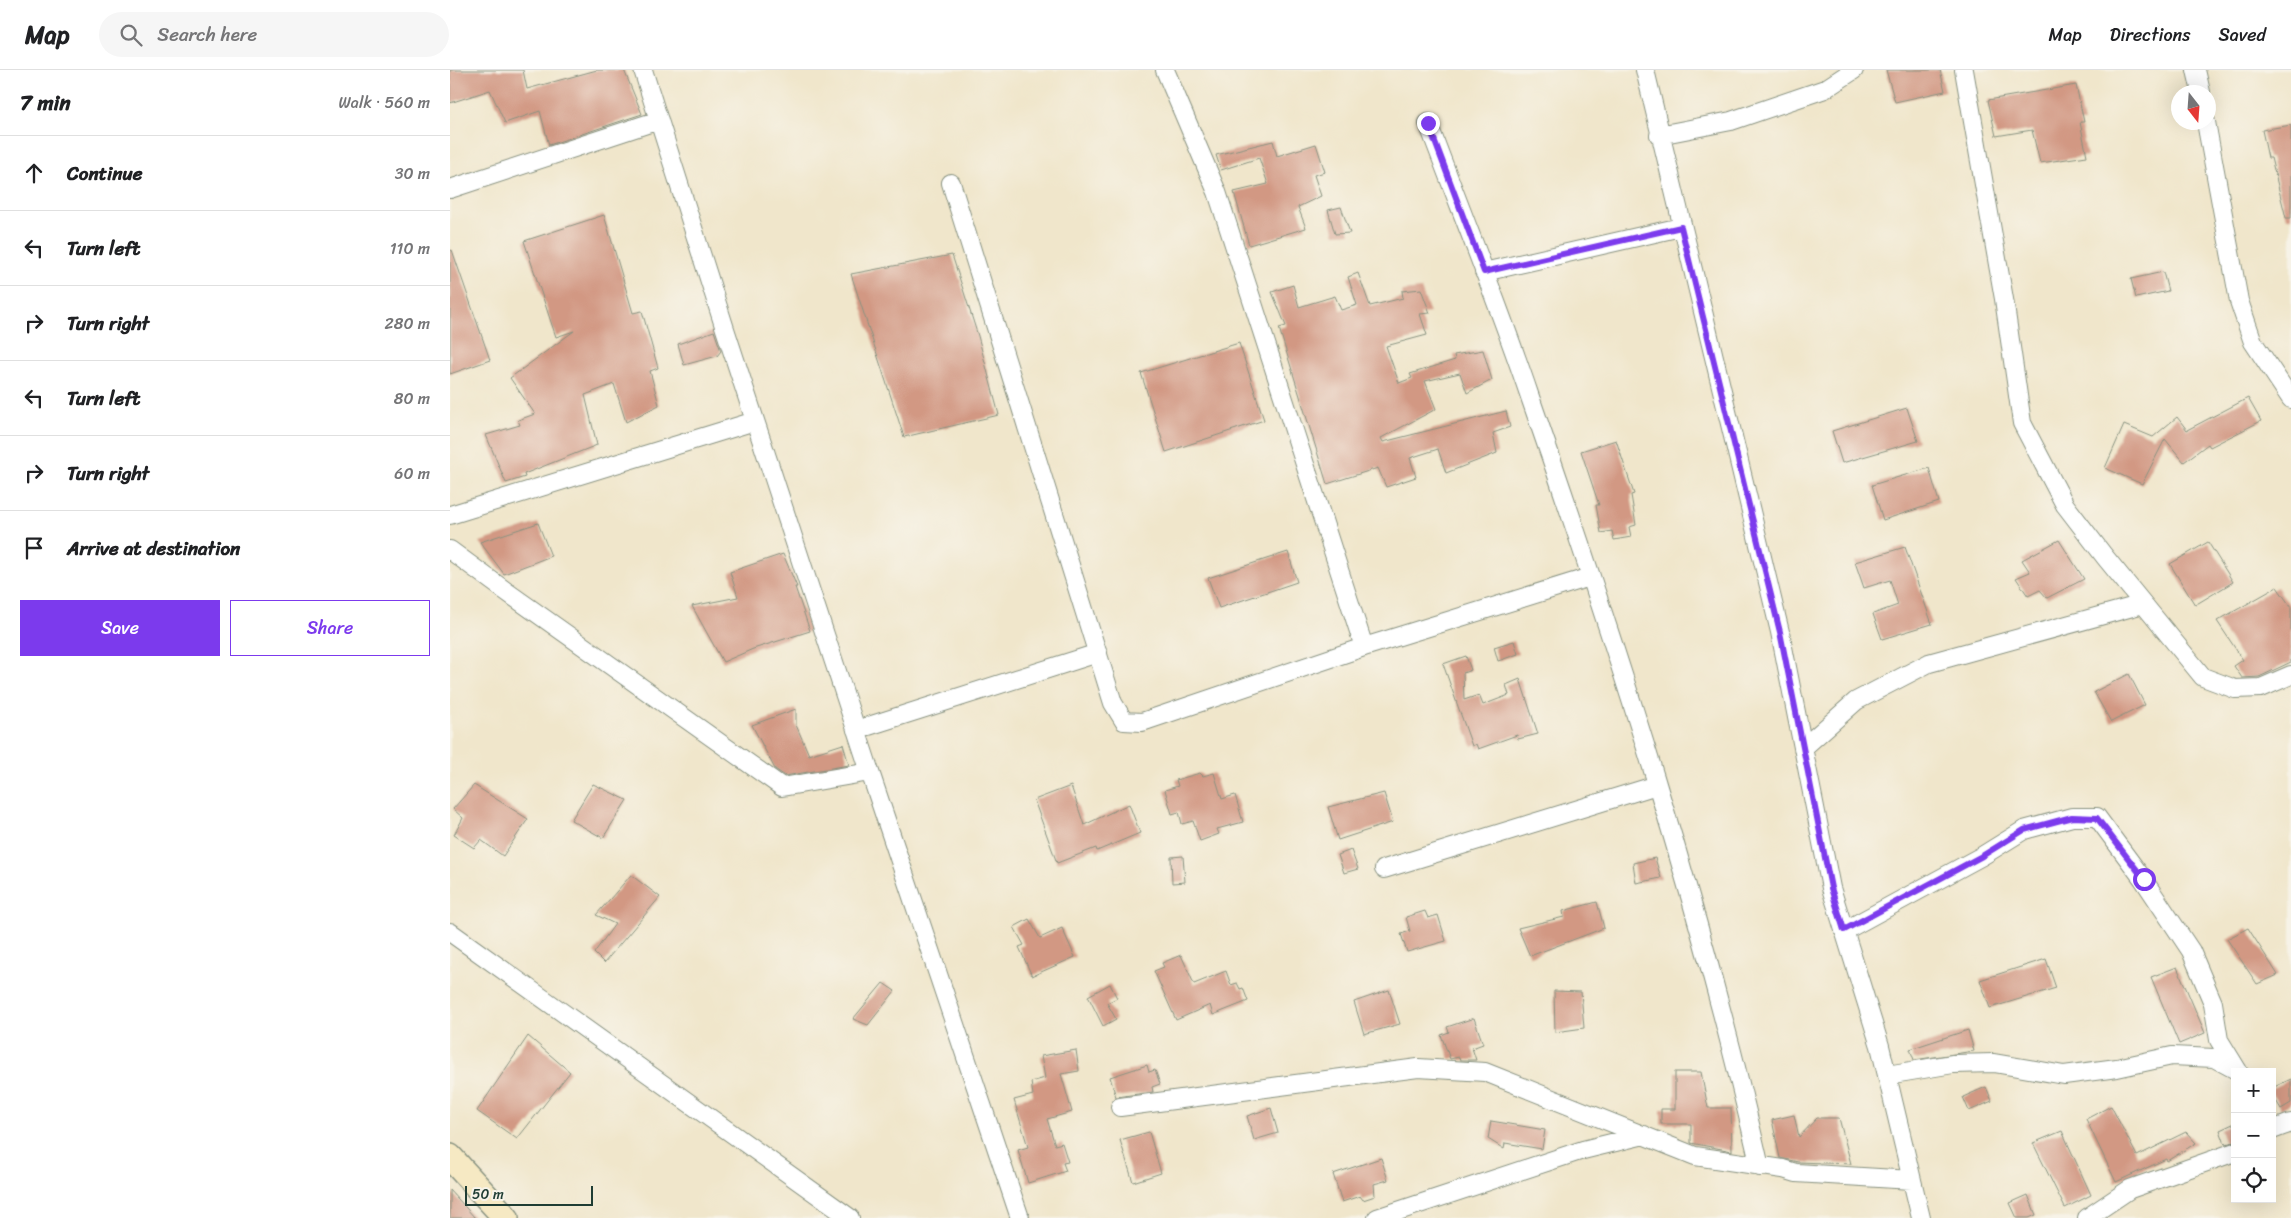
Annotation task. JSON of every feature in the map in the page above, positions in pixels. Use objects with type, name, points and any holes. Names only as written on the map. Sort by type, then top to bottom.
[{"type":"main road","points":[[450,1157],[506,1218]]},
{"type":"street","points":[[643,70],[856,730],[1020,1218]]},
{"type":"street","points":[[1165,70],[1217,192],[1364,647]]},
{"type":"street","points":[[1645,70],[1658,134],[1780,632],[1831,888],[1880,1046],[1921,1218]]},
{"type":"street","points":[[1658,134],[1731,121],[1825,88],[1854,70]]},
{"type":"street","points":[[1964,70],[2004,299],[2022,423],[2065,505],[2203,677],[2236,690],[2261,688],[2291,675]]},
{"type":"street","points":[[2196,70],[2199,85]]},
{"type":"street","points":[[450,189],[659,120]]},
{"type":"street","points":[[1428,123],[1530,396],[1657,785],[1730,1040],[1760,1167]]},
{"type":"street","points":[[2208,130],[2228,232],[2239,301],[2253,342],[2291,399]]},
{"type":"street","points":[[951,183],[1114,703],[1124,721],[1142,722],[1364,647],[1590,577]]},
{"type":"street","points":[[1484,272],[1681,227]]},
{"type":"street","points":[[450,515],[755,420]]},
{"type":"street","points":[[450,550],[782,787],[870,772]]},
{"type":"street","points":[[1803,748],[1856,701],[1929,663],[2144,604]]},
{"type":"street","points":[[856,730],[1098,653]]},
{"type":"street","points":[[1384,869],[1657,785]]},
{"type":"street","points":[[1844,930],[1982,856],[2024,830],[2072,817],[2097,818],[2144,879],[2191,951],[2213,1003],[2219,1040],[2236,1068]]},
{"type":"street","points":[[450,932],[850,1218]]},
{"type":"street","points":[[1887,1075],[1952,1064],[1994,1063],[2064,1075],[2117,1068],[2172,1056],[2214,1058],[2232,1068]]},
{"type":"street","points":[[1120,1107],[1418,1068],[1486,1072],[1695,1156],[1783,1169],[1796,1173],[1912,1180]]},
{"type":"street","points":[[1377,1218],[1583,1150],[1644,1135]]},
{"type":"street","points":[[2087,1218],[2130,1189],[2231,1153]]},
{"type":"building","points":[[450,70],[523,70],[527,89],[597,70],[624,70],[642,114],[549,145],[540,111],[505,123],[490,90],[450,103]]},
{"type":"building","points":[[1886,70],[1940,70],[1945,91],[1895,102]]},
{"type":"building","points":[[2076,85],[2084,122],[2080,122],[2087,156],[2040,163],[2032,130],[1996,136],[1988,100]]},
{"type":"building","points":[[2291,125],[2291,218],[2286,218],[2271,158],[2268,158],[2262,130]]},
{"type":"building","points":[[1273,141],[1277,156],[1316,144],[1325,172],[1314,175],[1321,196],[1298,207],[1306,228],[1249,245],[1234,192],[1268,184],[1259,158],[1221,170],[1216,155]]},
{"type":"building","points":[[1341,207],[1350,233],[1335,234],[1328,210]]},
{"type":"building","points":[[604,215],[633,313],[642,311],[658,368],[650,371],[659,405],[626,422],[614,384],[585,395],[597,445],[524,474],[525,477],[506,483],[486,435],[520,425],[518,420],[535,414],[510,378],[574,331],[556,337],[524,241]]},
{"type":"building","points":[[452,250],[490,360],[450,374],[450,251]]},
{"type":"building","points":[[952,255],[978,336],[999,415],[904,437],[851,274]]},
{"type":"building","points":[[2163,272],[2168,291],[2136,298],[2131,279]]},
{"type":"building","points":[[1358,273],[1370,306],[1403,298],[1402,291],[1421,289],[1430,313],[1420,314],[1427,335],[1386,346],[1399,383],[1412,378],[1410,374],[1455,360],[1454,355],[1483,350],[1492,380],[1467,393],[1460,373],[1425,381],[1436,409],[1381,438],[1383,442],[1506,411],[1510,427],[1493,433],[1497,453],[1446,473],[1438,449],[1410,458],[1416,477],[1386,487],[1378,468],[1327,484],[1279,328],[1286,326],[1272,292],[1293,285],[1299,307],[1335,296],[1341,310],[1357,305],[1348,277]]},
{"type":"building","points":[[714,331],[721,351],[717,356],[684,365],[678,344]]},
{"type":"building","points":[[1239,343],[1264,420],[1166,452],[1141,373]]},
{"type":"building","points":[[2248,398],[2261,421],[2210,447],[2208,444],[2184,462],[2165,439],[2142,484],[2105,468],[2124,425],[2153,437],[2177,417],[2187,430]]},
{"type":"building","points":[[1907,408],[1918,441],[1842,463],[1832,431]]},
{"type":"building","points":[[1616,440],[1634,494],[1631,495],[1636,525],[1629,527],[1631,537],[1614,540],[1612,531],[1601,533],[1596,505],[1599,505],[1581,451]]},
{"type":"building","points":[[1929,468],[1939,502],[1883,520],[1872,485]]},
{"type":"building","points":[[538,523],[551,556],[504,574],[480,542]]},
{"type":"building","points":[[2059,540],[2084,579],[2047,598],[2040,590],[2028,596],[2016,578],[2030,572],[2022,560]]},
{"type":"building","points":[[2208,542],[2233,582],[2195,605],[2170,564]]},
{"type":"building","points":[[1905,547],[1932,624],[1882,639],[1873,614],[1898,605],[1890,580],[1864,588],[1855,562]]},
{"type":"building","points":[[1288,552],[1297,582],[1219,608],[1208,578]]},
{"type":"building","points":[[783,554],[797,587],[795,587],[810,631],[753,649],[723,662],[692,606],[738,597],[730,572]]},
{"type":"building","points":[[2277,587],[2291,607],[2291,662],[2259,677],[2242,678],[2234,666],[2243,660],[2217,621]]},
{"type":"building","points":[[1514,641],[1518,654],[1498,661],[1494,647]]},
{"type":"building","points":[[1466,656],[1471,670],[1463,673],[1464,700],[1479,695],[1483,705],[1509,695],[1506,685],[1520,679],[1538,734],[1518,739],[1517,735],[1478,749],[1476,744],[1472,746],[1443,664]]},
{"type":"building","points":[[2129,674],[2145,705],[2111,722],[2094,692]]},
{"type":"building","points":[[796,709],[796,725],[809,755],[843,744],[849,765],[785,776],[775,769],[752,725]]},
{"type":"building","points":[[1200,773],[1203,776],[1214,773],[1222,799],[1235,795],[1243,822],[1217,829],[1219,834],[1200,841],[1193,821],[1182,824],[1179,812],[1172,814],[1165,790],[1178,786],[1176,780]]},
{"type":"building","points":[[593,784],[627,800],[603,838],[571,820]]},
{"type":"building","points":[[474,785],[528,819],[503,856],[481,840],[474,848],[454,835],[463,818],[453,809]]},
{"type":"building","points":[[1071,786],[1084,825],[1129,804],[1140,833],[1097,851],[1096,848],[1057,863],[1034,800]]},
{"type":"building","points":[[1384,793],[1393,822],[1338,840],[1328,807]]},
{"type":"building","points":[[1351,850],[1358,869],[1344,873],[1338,855]]},
{"type":"building","points":[[1183,856],[1185,882],[1172,883],[1171,857]]},
{"type":"building","points":[[1655,858],[1661,878],[1636,883],[1633,863]]},
{"type":"building","points":[[631,875],[660,897],[604,963],[594,953],[615,924],[596,915]]},
{"type":"building","points":[[1597,902],[1604,928],[1530,956],[1518,928],[1564,917],[1563,911]]},
{"type":"building","points":[[1425,911],[1428,918],[1438,915],[1446,941],[1407,952],[1401,934],[1410,931],[1406,917]]},
{"type":"building","points":[[1029,919],[1040,938],[1062,928],[1075,957],[1032,976],[1019,947],[1024,945],[1014,927]]},
{"type":"building","points":[[2248,928],[2278,975],[2257,984],[2227,939]]},
{"type":"building","points":[[1181,955],[1194,984],[1226,971],[1231,985],[1237,983],[1240,989],[1243,988],[1248,1001],[1213,1015],[1210,1005],[1176,1020],[1154,971],[1164,967],[1162,963]]},
{"type":"building","points":[[2046,959],[2056,988],[1990,1008],[1980,980]]},
{"type":"building","points":[[2177,967],[2205,1033],[2179,1044],[2151,977]]},
{"type":"building","points":[[883,983],[895,991],[868,1025],[853,1019]]},
{"type":"building","points":[[1110,984],[1117,998],[1107,1003],[1116,1019],[1103,1026],[1088,996]]},
{"type":"building","points":[[1389,990],[1400,1024],[1364,1034],[1354,1002]]},
{"type":"building","points":[[1554,991],[1581,992],[1584,1028],[1555,1032]]},
{"type":"building","points":[[1474,1018],[1483,1044],[1472,1048],[1476,1060],[1460,1060],[1459,1057],[1450,1059],[1441,1035],[1449,1032],[1447,1027]]},
{"type":"building","points":[[1968,1030],[1974,1051],[1914,1060],[1910,1049]]},
{"type":"building","points":[[528,1036],[570,1072],[517,1139],[477,1111]]},
{"type":"building","points":[[1076,1050],[1079,1071],[1061,1074],[1072,1112],[1047,1119],[1055,1145],[1062,1143],[1068,1162],[1063,1163],[1066,1171],[1028,1183],[1018,1150],[1028,1147],[1014,1100],[1033,1095],[1031,1082],[1045,1078],[1041,1056]]},
{"type":"building","points":[[1147,1065],[1149,1072],[1155,1070],[1160,1084],[1152,1087],[1153,1092],[1116,1097],[1110,1077]]},
{"type":"building","points":[[1675,1072],[1701,1072],[1708,1108],[1731,1108],[1732,1151],[1691,1143],[1691,1124],[1661,1124],[1661,1109],[1675,1109]]},
{"type":"building","points":[[2291,1079],[2291,1103],[2281,1109],[2276,1101],[2276,1086]]},
{"type":"building","points":[[1986,1087],[1992,1101],[1969,1111],[1963,1097]]},
{"type":"building","points":[[2111,1106],[2137,1156],[2186,1132],[2196,1143],[2167,1161],[2166,1159],[2116,1182],[2086,1119]]},
{"type":"building","points":[[1271,1108],[1278,1133],[1254,1140],[1247,1116]]},
{"type":"building","points":[[1794,1115],[1799,1137],[1817,1118],[1839,1118],[1851,1164],[1798,1162],[1780,1158],[1772,1120]]},
{"type":"building","points":[[1491,1121],[1545,1130],[1542,1149],[1505,1143],[1504,1149],[1488,1139]]},
{"type":"building","points":[[2231,1125],[2231,1143],[2225,1144],[2220,1130]]},
{"type":"building","points":[[2062,1131],[2091,1195],[2065,1208],[2033,1143]]},
{"type":"building","points":[[1149,1132],[1161,1173],[1133,1182],[1120,1140]]},
{"type":"building","points":[[1381,1158],[1388,1180],[1374,1184],[1375,1196],[1363,1200],[1360,1196],[1342,1202],[1333,1174]]},
{"type":"building","points":[[450,1190],[475,1218],[450,1218]]},
{"type":"building","points":[[2028,1195],[2036,1215],[2029,1218],[2017,1218],[2010,1203]]},
{"type":"route","points":[[1428,123],[1484,272],[1681,227],[1780,632],[1831,888],[1844,930],[1982,856],[2024,830],[2072,817],[2097,818],[2144,879]]}]
